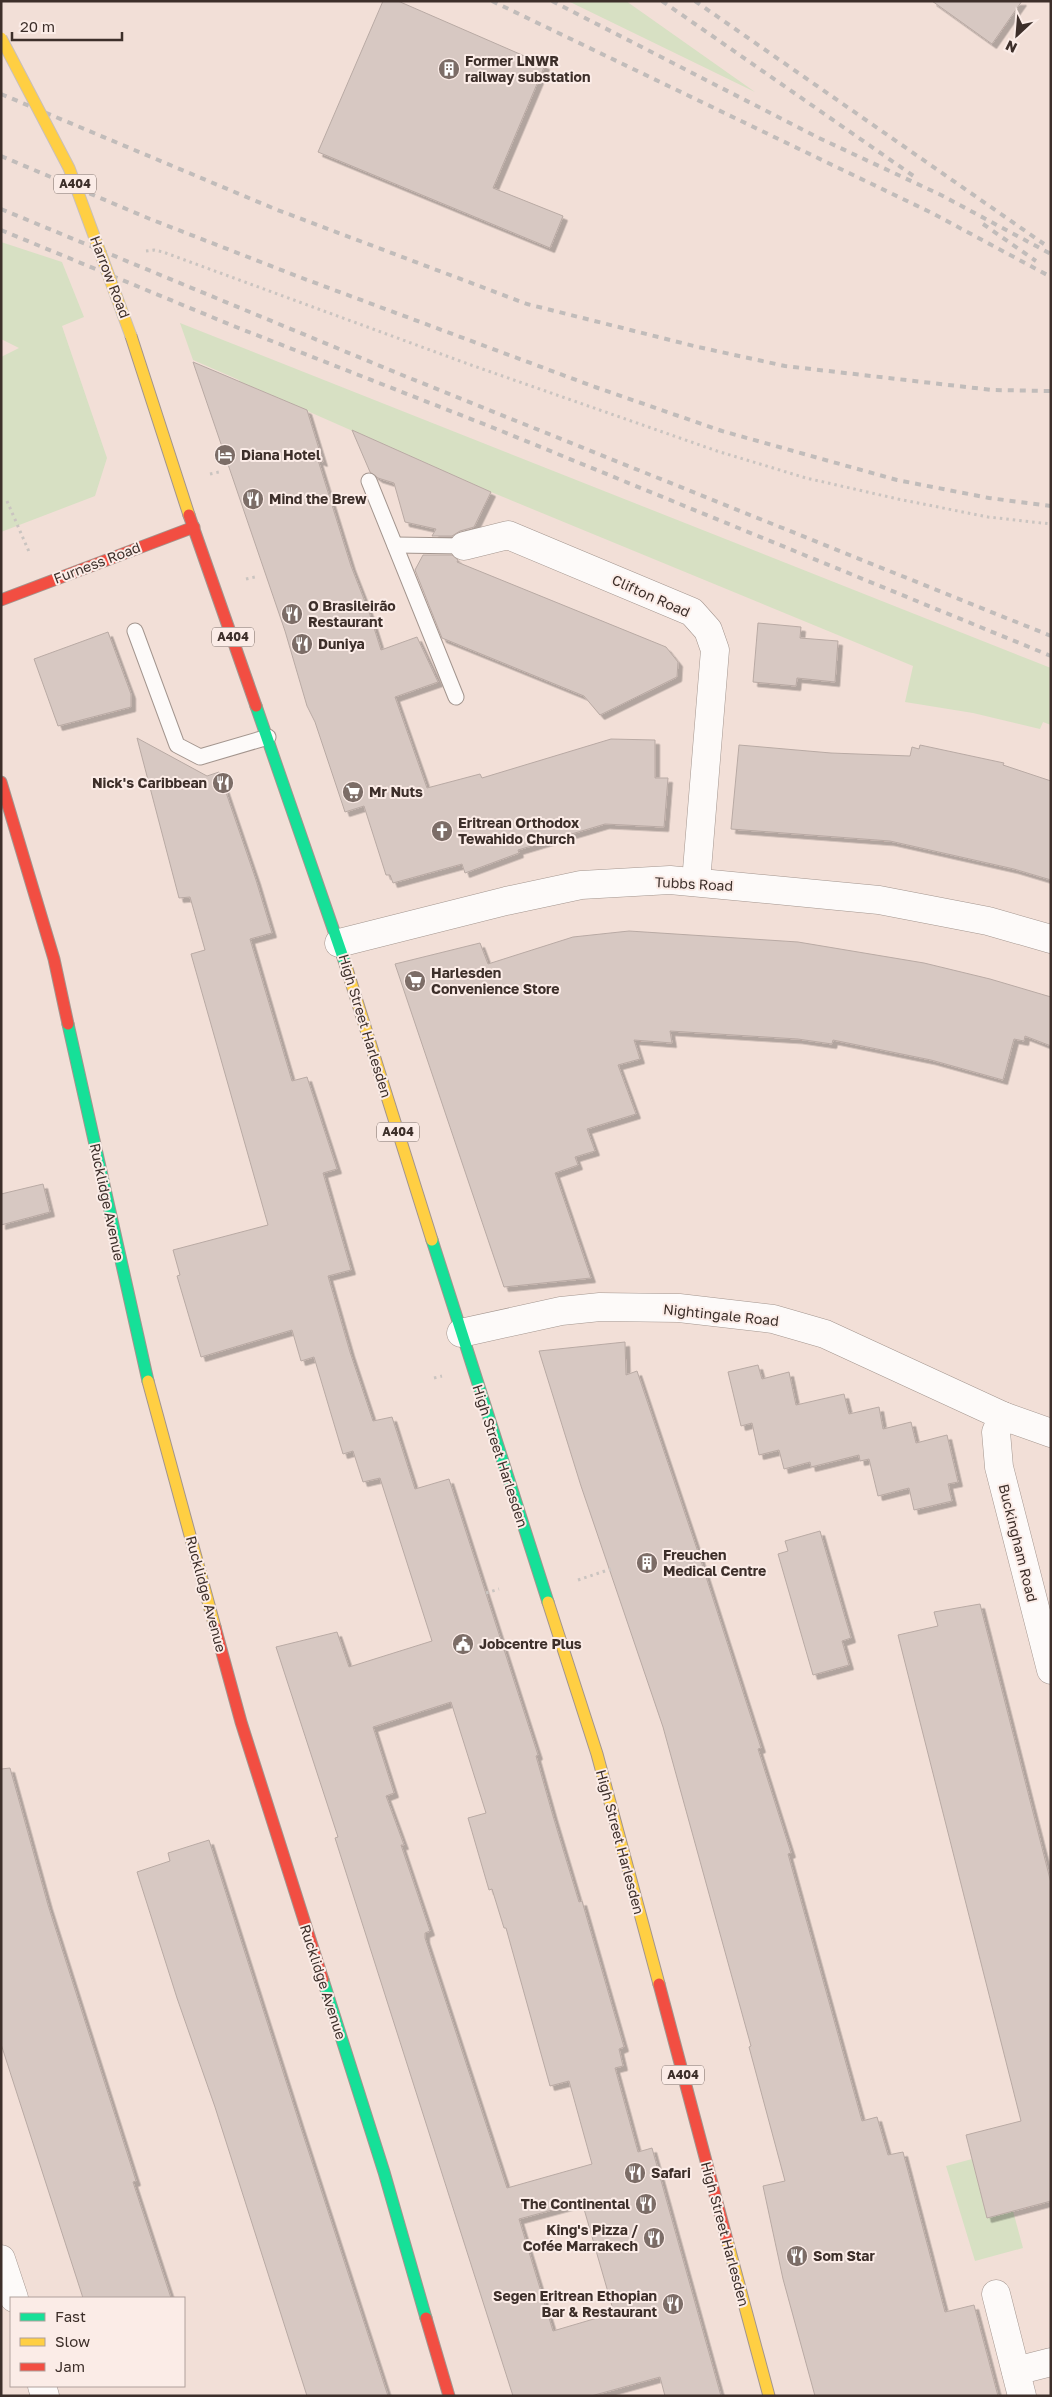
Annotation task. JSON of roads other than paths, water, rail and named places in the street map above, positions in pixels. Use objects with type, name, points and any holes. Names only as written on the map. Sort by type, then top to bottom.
[{"type":"main road","name":"Harrow Road","points":[[1,38],[69,168],[131,336],[194,527]]},
{"type":"main road","name":"Furness Road","points":[[1,600],[194,527]]},
{"type":"main road","name":"High Street Harlesden","points":[[194,527],[339,942],[461,1332],[597,1754],[768,2396]]},
{"type":"main road","name":"Rucklidge Avenue","points":[[1,782],[54,959],[139,1348],[241,1722],[384,2172],[450,2396]]},
{"type":"street","name":"Clifton Road","points":[[464,546],[508,535],[692,612],[708,630],[715,650],[696,882]]},
{"type":"street","name":"Tubbs Road","points":[[339,942],[506,900],[581,885],[670,880],[879,900],[988,921],[1051,939]]},
{"type":"street","name":"Nightingale Road","points":[[461,1332],[545,1314],[600,1308],[679,1308],[773,1319],[825,1334],[1004,1416],[1051,1433]]},
{"type":"street","name":"Buckingham Road","points":[[1004,1416],[996,1432],[999,1468],[1051,1670]]},
{"type":"street","points":[[1,2259],[14,2297]]},
{"type":"street","points":[[996,2294],[1019,2383],[1051,2362]]},
{"type":"lane","points":[[369,481],[456,697]]},
{"type":"lane","points":[[395,545],[464,546]]},
{"type":"lane","points":[[135,631],[177,746],[200,757],[268,737]]},
{"type":"railway","points":[[492,1],[932,213],[1051,277]]},
{"type":"railway","points":[[552,1],[819,138],[941,195],[1051,254]]},
{"type":"railway","points":[[662,1],[915,177]]},
{"type":"railway","points":[[695,1],[1044,244]]},
{"type":"railway","points":[[1,94],[275,209],[527,304],[698,347],[785,366],[992,390],[1051,391]]},
{"type":"railway","points":[[1,156],[150,219],[302,278],[595,387],[722,431],[897,480],[989,498],[1051,506]]},
{"type":"railway","points":[[1,209],[402,375],[1051,636]]},
{"type":"railway","points":[[983,224],[1036,261]]},
{"type":"railway","points":[[1,230],[236,327],[499,430],[1051,656]]},
{"type":"place","name":"Former LNWR railway substation","points":[[449,69]]},
{"type":"place","name":"Diana Hotel","points":[[225,455]]},
{"type":"place","name":"Mind the Brew","points":[[253,499]]},
{"type":"place","name":"O Brasileirão Restaurant","points":[[292,614]]},
{"type":"place","name":"Duniya","points":[[302,644]]},
{"type":"place","name":"Nick's Caribbean","points":[[223,783]]},
{"type":"place","name":"Mr Nuts","points":[[353,792]]},
{"type":"place","name":"Eritrean Orthodox Tewahido Church","points":[[442,831]]},
{"type":"place","name":"Harlesden Convenience Store","points":[[415,981]]},
{"type":"place","name":"Freuchen Medical Centre","points":[[647,1563]]},
{"type":"place","name":"Jobcentre Plus","points":[[463,1644]]},
{"type":"place","name":"Safari","points":[[635,2173]]},
{"type":"place","name":"The Continental","points":[[646,2204]]},
{"type":"place","name":"King's Pizza / Cofée Marrakech","points":[[654,2238]]},
{"type":"place","name":"Som Star","points":[[797,2256]]},
{"type":"place","name":"Segen Eritrean Ethopian Bar & Restaurant","points":[[673,2304]]}]
